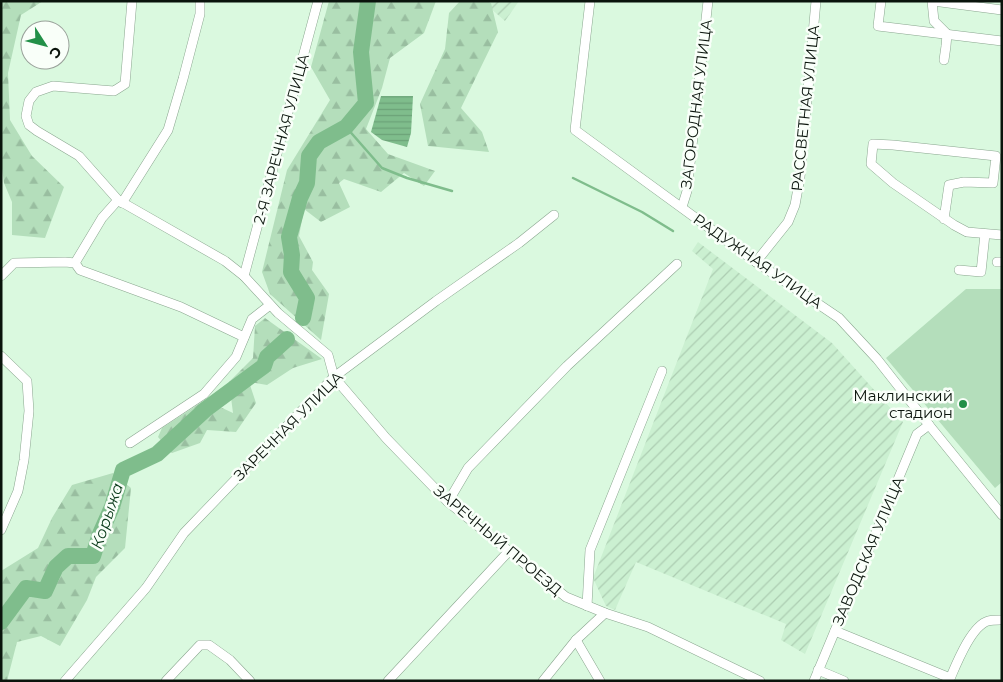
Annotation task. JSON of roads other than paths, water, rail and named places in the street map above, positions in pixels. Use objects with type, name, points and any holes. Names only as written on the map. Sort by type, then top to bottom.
[{"type":"street","points":[[132,1],[125,84],[114,91],[53,86],[36,92],[29,101],[26,116],[29,125],[79,156],[120,202],[225,261],[244,276],[278,313],[328,355],[334,377]]},
{"type":"street","points":[[75,263],[102,218],[120,202],[168,130],[200,14],[200,1]]},
{"type":"street","name":"2-Я ЗАРЕЧНАЯ УЛИЦА","points":[[244,276],[318,1]]},
{"type":"street","name":"РАДУЖНАЯ УЛИЦА","points":[[590,1],[575,130],[756,262],[839,318],[877,359],[1002,514]]},
{"type":"street","name":"ЗАГОРОДНАЯ УЛИЦА","points":[[682,207],[688,191],[708,1]]},
{"type":"street","name":"РАССВЕТНАЯ УЛИЦА","points":[[756,262],[788,222],[795,205],[800,177],[816,1]]},
{"type":"street","points":[[881,1],[878,26],[1002,42]]},
{"type":"street","points":[[944,60],[946,34],[934,22],[932,1],[1002,10]]},
{"type":"street","points":[[944,219],[949,185],[964,182],[993,183],[996,156],[873,144],[871,164],[893,183],[944,219],[967,232],[1002,235]]},
{"type":"street","name":"ЗАРЕЧНАЯ УЛИЦА","points":[[65,681],[146,588],[184,533],[334,377],[554,215]]},
{"type":"street","points":[[959,270],[981,272],[985,234]]},
{"type":"street","points":[[1,276],[14,263],[75,263],[80,270],[181,307],[244,337]]},
{"type":"street","points":[[448,502],[468,468],[567,366],[676,264]]},
{"type":"street","points":[[130,443],[204,394],[236,357],[252,319],[270,305]]},
{"type":"street","points":[[1,356],[27,381],[29,411],[24,460],[18,490],[1,530]]},
{"type":"street","points":[[587,606],[590,550],[662,371]]},
{"type":"street","name":"ЗАРЕЧНЫЙ ПРОЕЗД","points":[[334,377],[386,438],[448,502],[566,597],[605,613],[648,627],[760,681]]},
{"type":"street","name":"ЗАВОДСКАЯ УЛИЦА","points":[[814,681],[917,434],[929,425]]},
{"type":"street","points":[[388,681],[509,551]]},
{"type":"street","points":[[543,681],[576,640],[605,613]]},
{"type":"street","points":[[835,631],[950,680],[969,639],[981,625],[989,620],[1001,619]]},
{"type":"street","points":[[576,640],[600,681]]},
{"type":"street","points":[[166,681],[200,645],[208,645],[230,660],[250,681]]},
{"type":"street","points":[[818,670],[844,681]]},
{"type":"waterway","name":"Корыжа","points":[[303,318],[307,298],[291,272],[292,255],[289,237],[300,198],[307,183],[309,156],[319,142],[346,127],[366,103],[361,52],[368,1]]},
{"type":"waterway","points":[[346,127],[382,168],[407,178],[452,191]]},
{"type":"waterway","points":[[573,178],[642,212],[673,231]]},
{"type":"waterway","name":"Корыжа","points":[[1,622],[26,588],[45,591],[56,567],[68,556],[93,556],[112,507],[123,470],[157,454],[206,409],[264,366],[267,357],[287,339]]},
{"type":"place","name":"Маклинский стадион","points":[[963,404]]}]
